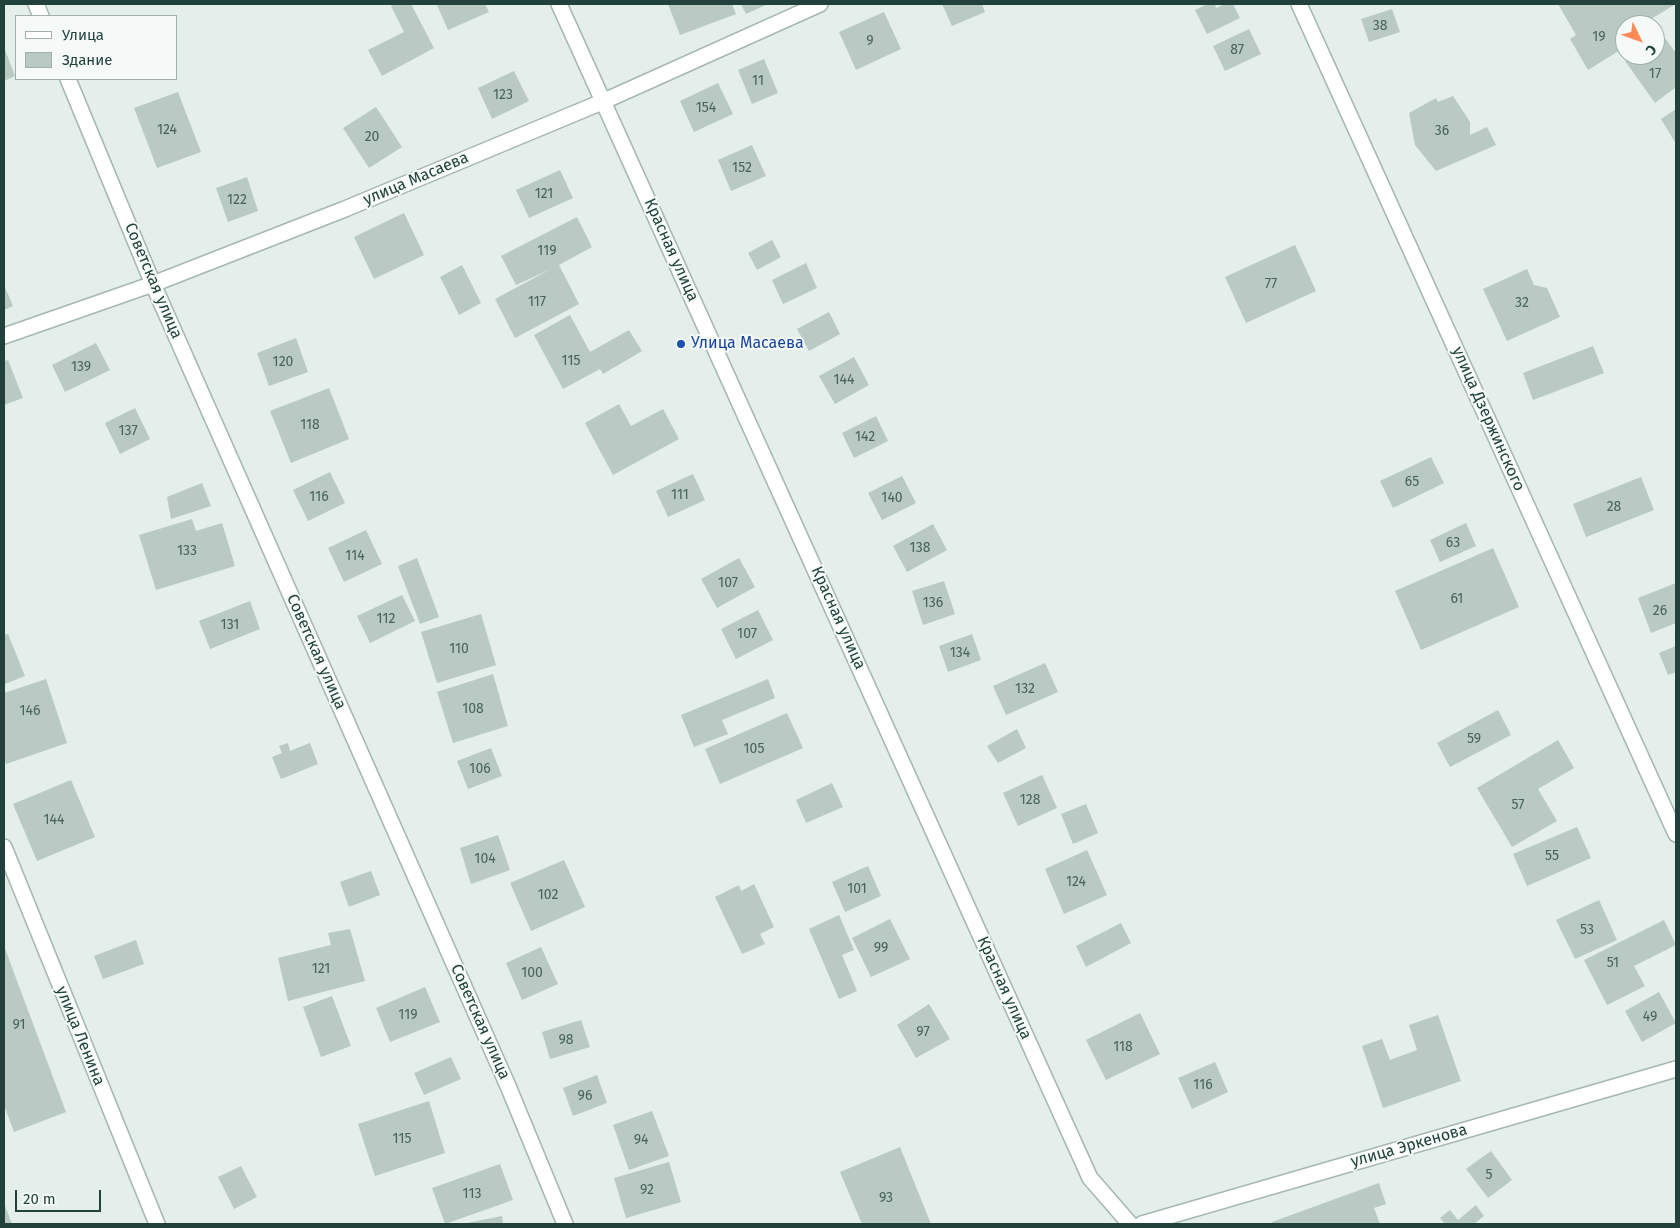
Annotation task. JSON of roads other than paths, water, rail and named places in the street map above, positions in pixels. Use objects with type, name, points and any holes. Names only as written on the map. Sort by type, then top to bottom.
[{"type":"street","name":"Красная улица","points":[[559,4],[1090,1178],[1130,1224]]},
{"type":"street","name":"улица Масаева","points":[[4,336],[153,284],[345,209],[602,102],[820,4]]},
{"type":"street","name":"улица Дзержинского","points":[[1299,4],[1676,834]]},
{"type":"street","name":"Советская улица","points":[[68,80],[153,284],[500,1068],[565,1224]]},
{"type":"street","name":"улица Ленина","points":[[4,847],[157,1224]]},
{"type":"street","name":"улица Эркенова","points":[[1142,1224],[1676,1069]]},
{"type":"place","name":"Улица Масаева","points":[[681,344]]}]
